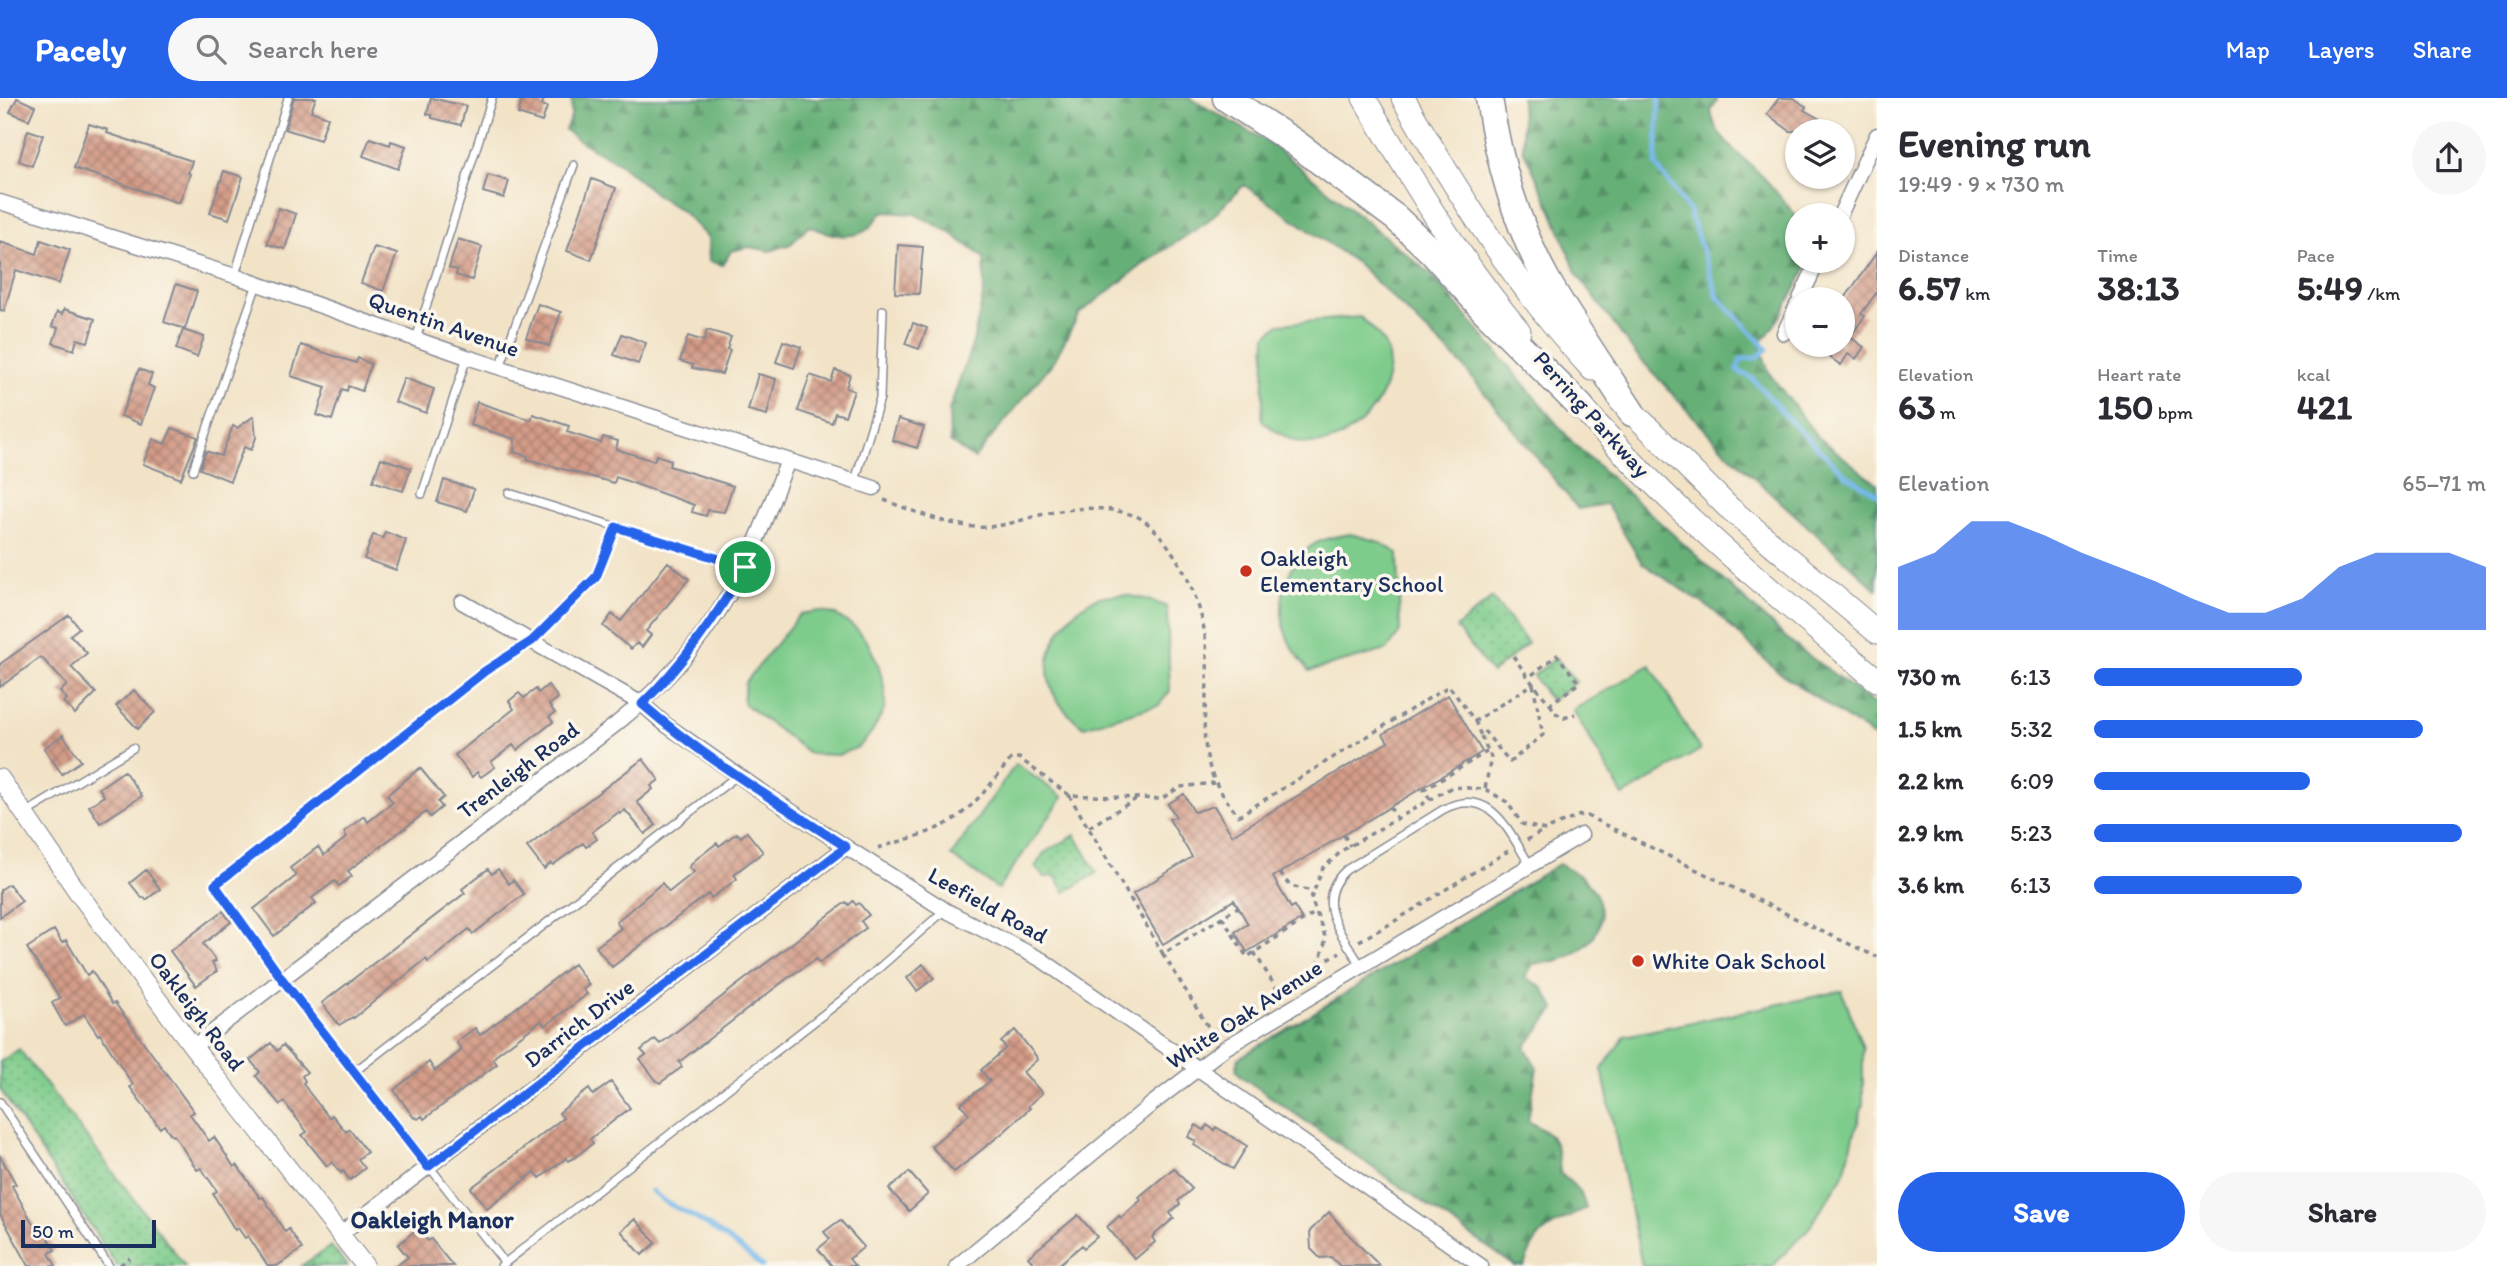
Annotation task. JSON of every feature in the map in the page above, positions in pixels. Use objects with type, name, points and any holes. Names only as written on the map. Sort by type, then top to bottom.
[{"type":"highway","points":[[1226,98],[1294,142],[1396,218],[1581,407]]},
{"type":"highway","points":[[1489,98],[1511,196],[1529,242],[1547,281],[1632,413]]},
{"type":"main road","name":"Perring Parkway","points":[[1364,98],[1414,183],[1470,268],[1581,407],[1642,472],[1706,533],[1877,680]]},
{"type":"main road","name":"Perring Parkway","points":[[1403,98],[1498,253],[1582,359],[1632,413],[1728,507],[1877,632]]},
{"type":"street","points":[[1846,203],[1877,136]]},
{"type":"street","name":"Quentin Avenue","points":[[0,202],[235,276],[500,368],[855,482],[876,493]]},
{"type":"street","name":"Trenleigh Road","points":[[193,1047],[642,704],[666,681],[702,636],[745,567],[788,461]]},
{"type":"street","name":"Leefield Road","points":[[462,602],[642,704],[665,724],[846,847],[945,910],[1042,961],[1481,1266]]},
{"type":"street","name":"Oakleigh Road","points":[[0,778],[77,891],[193,1047],[365,1266]]},
{"type":"street","name":"White Oak Avenue","points":[[957,1266],[1197,1068],[1225,1048],[1581,835]]},
{"type":"street","name":"Darrich Drive","points":[[339,1235],[846,847]]},
{"type":"lane","points":[[235,276],[288,98]]},
{"type":"lane","points":[[415,339],[492,98]]},
{"type":"lane","points":[[500,368],[574,165]]},
{"type":"lane","points":[[193,470],[257,284]]},
{"type":"lane","points":[[855,482],[880,398],[883,310]]},
{"type":"lane","points":[[422,494],[467,357]]},
{"type":"lane","points":[[509,493],[745,567]]},
{"type":"lane","points":[[616,527],[596,577],[532,641],[485,671],[215,885],[282,979],[503,1264],[847,996],[945,910]]},
{"type":"lane","points":[[23,814],[133,748]]},
{"type":"lane","points":[[355,1072],[738,775]]},
{"type":"lane","points":[[1362,966],[1333,919],[1329,905],[1330,893],[1336,879],[1444,808],[1468,802],[1483,806],[1503,821],[1531,866]]},
{"type":"lane","points":[[0,1102],[109,1266]]},
{"type":"path","points":[[876,493],[923,515],[976,527],[1016,522],[1050,512],[1096,507],[1136,515],[1164,540],[1186,572],[1201,609],[1207,648],[1204,735],[1214,783],[1238,816],[1449,686],[1475,721],[1491,757],[1485,789]]},
{"type":"path","points":[[1528,678],[1557,655],[1579,683],[1550,704]]},
{"type":"path","points":[[1513,656],[1528,678],[1564,718],[1575,714]]},
{"type":"path","points":[[1475,721],[1533,684]]},
{"type":"path","points":[[1480,736],[1485,732],[1510,762],[1543,735],[1533,684]]},
{"type":"path","points":[[1431,800],[1424,789],[1488,751]]},
{"type":"path","points":[[873,850],[938,829],[962,814],[1011,759],[1019,758],[1069,795],[1212,1032]]},
{"type":"path","points":[[1069,795],[1161,799],[1180,787],[1214,783]]},
{"type":"path","points":[[1318,965],[1326,939],[1311,898],[1323,868],[1350,846],[1452,787],[1485,789],[1507,802],[1522,824],[1545,830]]},
{"type":"path","points":[[1089,827],[1138,798]]},
{"type":"path","points":[[1391,807],[1397,819]]},
{"type":"path","points":[[1182,1038],[1192,1045],[1349,946],[1517,846],[1545,830],[1583,814],[1877,957]]},
{"type":"path","points":[[1344,835],[1350,846]]},
{"type":"path","points":[[1280,873],[1290,886],[1313,891]]},
{"type":"path","points":[[1163,954],[1238,906]]},
{"type":"path","points":[[1222,917],[1247,957],[1316,912]]},
{"type":"path","points":[[1254,952],[1278,991]]},
{"type":"path","points":[[118,1266],[130,1258]]},
{"type":"green space","points":[[572,98],[1189,98],[1270,143],[1432,275],[1573,443],[1793,644],[1877,706],[1877,739],[1776,670],[1714,611],[1642,563],[1606,504],[1578,509],[1462,365],[1358,264],[1244,185],[1206,223],[1149,260],[1079,314],[1054,361],[974,459],[950,442],[949,410],[973,342],[984,292],[984,258],[948,231],[915,214],[882,212],[868,229],[854,235],[830,233],[809,226],[791,244],[770,251],[749,247],[731,251],[723,265],[709,261],[708,238],[683,212],[658,196],[619,163],[565,130],[571,117]]},
{"type":"green space","points":[[1521,98],[1716,98],[1711,110],[1718,131],[1785,203],[1785,273],[1804,273],[1796,287],[1785,287],[1785,308],[1760,345],[1769,373],[1817,436],[1877,484],[1877,590],[1721,447],[1635,353],[1577,274],[1553,213],[1523,149]]},
{"type":"green space","points":[[1360,317],[1381,339],[1388,355],[1388,373],[1383,391],[1362,422],[1330,441],[1313,444],[1295,441],[1262,421],[1266,336],[1279,324]]},
{"type":"green space","points":[[1350,534],[1377,541],[1398,553],[1400,632],[1387,650],[1309,671],[1292,647],[1284,626],[1282,612],[1286,582],[1300,557],[1310,547],[1326,539]]},
{"type":"green space","points":[[1126,595],[1167,607],[1170,691],[1159,705],[1084,727],[1067,713],[1054,695],[1049,680],[1050,654],[1062,628],[1081,607],[1104,596]]},
{"type":"green space","points":[[1492,598],[1528,643],[1492,673],[1456,628]]},
{"type":"green space","points":[[819,611],[836,615],[856,628],[868,643],[878,664],[885,690],[885,708],[872,732],[859,747],[838,755],[810,754],[743,703],[745,683],[800,614]]},
{"type":"green space","points":[[1556,658],[1576,682],[1551,701],[1533,676]]},
{"type":"green space","points":[[1650,665],[1700,750],[1623,796],[1573,710]]},
{"type":"green space","points":[[1016,764],[1063,797],[998,889],[951,856]]},
{"type":"green space","points":[[1075,835],[1097,873],[1065,892],[1055,876],[1044,877],[1035,867],[1044,853]]},
{"type":"green space","points":[[1559,864],[1583,878],[1593,889],[1601,913],[1600,924],[1588,943],[1578,951],[1561,959],[1533,964],[1525,977],[1543,988],[1555,1009],[1525,1047],[1537,1068],[1528,1121],[1549,1135],[1553,1141],[1558,1154],[1560,1173],[1580,1191],[1586,1208],[1548,1229],[1535,1242],[1524,1266],[1515,1266],[1242,1077],[1236,1070],[1239,1058]]},
{"type":"green space","points":[[1842,991],[1863,1048],[1863,1104],[1843,1176],[1809,1228],[1773,1266],[1642,1266],[1602,1069],[1625,1036]]},
{"type":"green space","points":[[19,1049],[185,1266],[117,1266],[0,1089],[0,1062]]},
{"type":"green space","points":[[331,1246],[347,1266],[301,1266]]},
{"type":"building","points":[[17,98],[35,106],[29,120],[10,112]]},
{"type":"building","points":[[294,98],[316,98],[311,111],[328,117],[320,140],[285,129]]},
{"type":"building","points":[[431,98],[466,106],[461,125],[432,118],[432,115],[427,114]]},
{"type":"building","points":[[523,98],[544,98],[542,105],[547,107],[542,122],[518,114]]},
{"type":"building","points":[[1779,98],[1794,98],[1806,107],[1804,110],[1820,119],[1785,119],[1785,127],[1767,114]]},
{"type":"building","points":[[89,124],[108,130],[107,133],[192,161],[179,203],[74,168]]},
{"type":"building","points":[[28,130],[43,135],[32,166],[19,161]]},
{"type":"building","points":[[370,138],[390,145],[391,141],[406,146],[398,169],[363,156]]},
{"type":"building","points":[[224,171],[243,177],[229,219],[210,213]]},
{"type":"building","points":[[488,175],[509,181],[504,198],[483,192]]},
{"type":"building","points":[[592,179],[616,188],[591,260],[567,251]]},
{"type":"building","points":[[279,208],[296,214],[285,249],[267,244]]},
{"type":"building","points":[[458,239],[482,247],[472,280],[456,275],[457,270],[449,268]]},
{"type":"building","points":[[41,240],[70,250],[59,284],[16,270],[4,311],[0,310],[0,242],[37,254]]},
{"type":"building","points":[[898,245],[923,247],[919,294],[895,293]]},
{"type":"building","points":[[374,247],[397,254],[383,291],[361,283]]},
{"type":"building","points":[[1877,252],[1877,292],[1861,314],[1865,316],[1855,330],[1855,287],[1853,287]]},
{"type":"building","points":[[176,284],[197,291],[185,329],[164,322]]},
{"type":"building","points":[[538,304],[561,312],[549,346],[526,338]]},
{"type":"building","points":[[64,309],[95,319],[88,342],[77,339],[74,350],[53,343],[58,328],[52,326],[57,312],[62,314]]},
{"type":"building","points":[[913,323],[927,328],[919,349],[905,344]]},
{"type":"building","points":[[183,330],[204,337],[197,357],[176,349]]},
{"type":"building","points":[[707,330],[731,337],[727,349],[730,350],[722,374],[692,368],[693,365],[680,361],[688,336],[704,341]]},
{"type":"building","points":[[622,334],[646,343],[638,364],[614,355]]},
{"type":"building","points":[[783,341],[801,347],[794,368],[776,362]]},
{"type":"building","points":[[1855,341],[1864,347],[1856,359],[1853,357],[1855,357]]},
{"type":"building","points":[[301,345],[356,363],[358,358],[371,364],[362,391],[348,386],[347,391],[342,389],[332,420],[317,415],[326,387],[291,376]]},
{"type":"building","points":[[1829,357],[1846,357],[1841,365]]},
{"type":"building","points":[[139,369],[152,374],[148,385],[154,388],[141,424],[121,416]]},
{"type":"building","points":[[835,370],[850,375],[846,388],[854,391],[845,416],[835,413],[832,423],[798,411],[810,375],[831,382]]},
{"type":"building","points":[[758,374],[776,379],[767,415],[748,410]]},
{"type":"building","points":[[404,378],[434,389],[426,413],[395,402]]},
{"type":"building","points":[[477,402],[531,420],[533,414],[569,426],[567,432],[601,443],[603,437],[618,441],[616,449],[654,461],[656,455],[671,460],[669,466],[733,486],[724,512],[708,510],[706,516],[692,512],[694,505],[616,477],[614,483],[527,459],[528,456],[514,452],[515,439],[470,425]]},
{"type":"building","points":[[254,416],[256,438],[251,450],[244,447],[230,481],[200,469],[206,451],[221,456],[233,426],[237,428]]},
{"type":"building","points":[[898,419],[924,427],[917,448],[892,440]]},
{"type":"building","points":[[172,428],[198,437],[181,479],[143,464],[153,439],[165,444]]},
{"type":"building","points":[[381,458],[411,468],[403,491],[373,481]]},
{"type":"building","points":[[444,480],[474,489],[467,511],[437,502]]},
{"type":"building","points":[[385,532],[406,540],[396,570],[364,559],[373,535],[383,538]]},
{"type":"building","points":[[668,562],[689,579],[646,631],[651,635],[642,647],[637,643],[631,649],[603,626],[612,614],[621,621]]},
{"type":"building","points":[[69,615],[79,628],[70,635],[87,653],[71,667],[96,693],[75,714],[63,702],[67,699],[60,692],[67,685],[41,657],[0,687],[0,664]]},
{"type":"building","points":[[548,685],[558,698],[549,705],[555,713],[549,717],[553,722],[517,750],[513,745],[491,762],[495,767],[481,777],[477,772],[472,777],[455,755],[514,709],[509,701],[519,693],[524,698],[536,689],[538,693]]},
{"type":"building","points":[[134,690],[155,712],[138,729],[116,706]]},
{"type":"building","points":[[1448,695],[1482,752],[1273,877],[1291,908],[1294,906],[1302,919],[1247,952],[1235,932],[1248,924],[1234,900],[1163,944],[1133,894],[1192,857],[1169,819],[1176,817],[1168,804],[1184,794],[1194,812],[1214,806],[1232,835],[1388,742],[1383,734]]},
{"type":"building","points":[[63,735],[81,761],[62,774],[44,748]]},
{"type":"building","points":[[643,759],[659,780],[651,786],[653,789],[637,802],[656,825],[645,834],[625,810],[620,814],[619,812],[592,832],[597,839],[586,847],[583,843],[544,869],[527,847]]},
{"type":"building","points":[[420,768],[444,797],[438,802],[442,807],[430,817],[426,812],[348,871],[352,876],[339,886],[335,881],[312,898],[316,903],[274,936],[254,909],[296,876],[290,868],[318,847],[324,855],[347,837],[344,832],[364,816],[368,822],[393,802],[387,795]]},
{"type":"building","points":[[124,771],[142,796],[100,823],[89,806],[104,796],[99,788]]},
{"type":"building","points":[[747,832],[763,852],[734,874],[737,879],[711,898],[708,894],[612,967],[596,947],[621,928],[616,922],[662,883],[669,892],[694,872],[689,867],[717,843],[719,846],[737,833],[741,837]]},
{"type":"building","points":[[488,869],[492,874],[498,869],[509,884],[513,880],[524,894],[473,934],[469,929],[428,962],[426,959],[354,1018],[339,1025],[322,1003],[465,893],[462,889]]},
{"type":"building","points":[[146,870],[160,889],[146,900],[130,883]]},
{"type":"building","points":[[9,884],[22,901],[0,917],[0,890]]},
{"type":"building","points":[[853,901],[856,905],[859,903],[869,915],[861,921],[866,928],[819,963],[816,959],[789,977],[679,1062],[682,1067],[660,1083],[656,1080],[640,1059],[646,1055],[641,1050],[655,1039],[660,1044],[846,902],[849,905]]},
{"type":"building","points":[[223,911],[231,922],[203,944],[216,961],[212,963],[217,971],[196,986],[170,951]]},
{"type":"building","points":[[54,930],[62,943],[66,940],[87,975],[92,971],[112,1004],[115,1003],[194,1112],[190,1114],[209,1141],[214,1137],[234,1167],[237,1165],[260,1198],[263,1197],[285,1232],[289,1229],[302,1249],[277,1266],[268,1266],[248,1236],[245,1238],[238,1228],[235,1230],[213,1194],[217,1191],[201,1168],[197,1170],[174,1135],[172,1136],[164,1125],[160,1128],[130,1087],[133,1085],[84,1014],[65,1026],[52,1003],[60,998],[27,948]]},
{"type":"building","points":[[574,964],[589,985],[583,989],[587,994],[545,1026],[541,1021],[498,1053],[493,1059],[497,1064],[424,1119],[422,1116],[414,1118],[394,1090],[429,1062],[435,1071],[462,1050],[456,1042],[475,1028],[480,1035]]},
{"type":"building","points":[[923,964],[934,978],[917,991],[907,978]]},
{"type":"building","points":[[1015,1030],[1037,1060],[1023,1072],[1042,1093],[1005,1131],[954,1172],[931,1146],[969,1114],[961,1104],[990,1081],[981,1070],[1006,1048],[1001,1042]]},
{"type":"building","points":[[271,1043],[277,1051],[283,1045],[307,1072],[302,1076],[308,1091],[329,1118],[332,1115],[346,1132],[349,1129],[367,1152],[358,1159],[365,1168],[350,1180],[332,1162],[327,1166],[302,1135],[307,1132],[284,1102],[280,1105],[256,1076],[260,1072],[250,1060]]},
{"type":"building","points":[[611,1082],[630,1108],[590,1139],[593,1143],[574,1158],[568,1161],[566,1158],[540,1178],[535,1172],[487,1209],[471,1188],[563,1118],[559,1113],[589,1089],[593,1095]]},
{"type":"building","points":[[1196,1125],[1204,1130],[1207,1125],[1214,1130],[1216,1127],[1247,1146],[1233,1169],[1194,1145],[1196,1141],[1188,1137]]},
{"type":"building","points":[[0,1156],[16,1184],[12,1186],[36,1229],[41,1226],[55,1250],[49,1253],[56,1266],[29,1266],[0,1214]]},
{"type":"building","points":[[1174,1168],[1192,1189],[1178,1201],[1180,1204],[1170,1213],[1174,1218],[1152,1237],[1155,1242],[1135,1259],[1107,1227],[1119,1216],[1121,1218],[1141,1200],[1139,1197]]},
{"type":"building","points":[[909,1172],[928,1194],[909,1211],[889,1189]]},
{"type":"building","points":[[1329,1212],[1380,1266],[1340,1266],[1331,1257],[1320,1258],[1311,1249],[1310,1231]]},
{"type":"building","points":[[1078,1215],[1097,1237],[1084,1248],[1082,1245],[1057,1266],[1036,1266],[1028,1257]]},
{"type":"building","points":[[635,1219],[656,1243],[642,1255],[621,1231]]},
{"type":"building","points":[[840,1220],[864,1247],[849,1259],[855,1266],[832,1266],[818,1249],[830,1239],[824,1232]]},
{"type":"building","points":[[418,1228],[428,1241],[431,1239],[453,1266],[396,1266],[408,1257],[398,1245]]},
{"type":"waterway","points":[[1659,98],[1656,165],[1689,211],[1718,297],[1767,349],[1756,358],[1741,359],[1737,370],[1753,379],[1792,423],[1846,475],[1877,494]]},
{"type":"waterway","points":[[652,1191],[717,1232],[762,1266]]},
{"type":"place","name":"Oakleigh Elementary School","points":[[1246,571]]},
{"type":"place","name":"White Oak School","points":[[1638,961]]},
{"type":"district","name":"Oakleigh Manor","points":[[432,1220]]},
{"type":"route","points":[[616,527],[745,567],[702,636],[666,681],[642,704],[665,724],[759,790],[846,847],[428,1167],[282,979],[215,885],[485,671],[532,641],[596,577],[616,527]]}]
